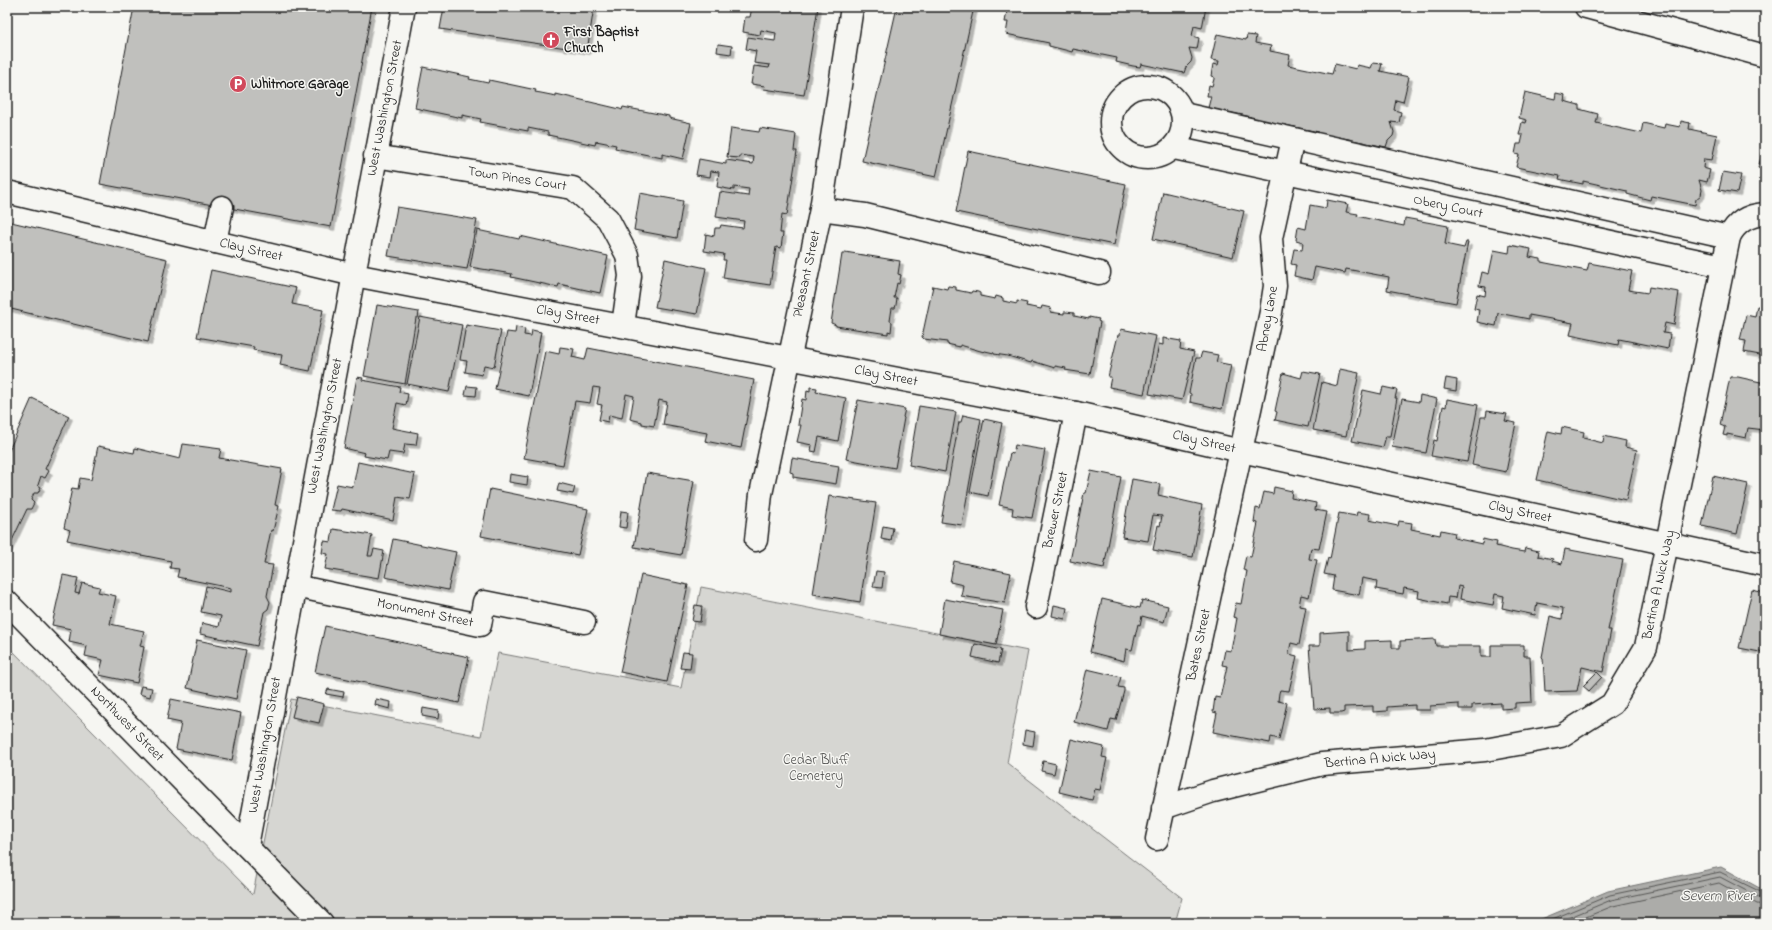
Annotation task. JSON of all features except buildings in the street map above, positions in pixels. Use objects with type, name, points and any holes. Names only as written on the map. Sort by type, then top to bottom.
[{"type":"street","name":"West Washington Street","points":[[247,846],[404,7]]},
{"type":"street","name":"Pleasant Street","points":[[756,540],[761,494],[821,208],[852,7]]},
{"type":"street","points":[[1586,7],[1765,56]]},
{"type":"street","points":[[1147,86],[1159,88],[1170,94],[1178,103],[1183,114],[1184,126],[1180,138],[1174,148],[1164,155],[1152,158],[1140,158],[1129,154],[1120,147],[1113,137],[1110,125],[1112,113],[1117,102],[1125,94],[1135,88],[1147,86]]},
{"type":"street","points":[[1183,114],[1729,237],[1733,227],[1753,215],[1765,214]]},
{"type":"street","name":"Abney Lane","points":[[1241,451],[1275,286],[1271,238],[1293,139]]},
{"type":"street","name":"Obery Court","points":[[1174,148],[1723,266]]},
{"type":"street","name":"Town Pines Court","points":[[375,156],[573,188],[608,219],[627,255],[630,276],[623,325]]},
{"type":"street","name":"Clay Street","points":[[7,192],[354,275],[623,325],[1076,413],[1241,451],[1765,565]]},
{"type":"street","points":[[215,242],[222,207]]},
{"type":"street","points":[[821,208],[865,215],[1099,273]]},
{"type":"street","name":"Bertina A Nick Way","points":[[1164,808],[1213,791],[1322,764],[1485,750],[1561,736],[1612,704],[1646,647],[1729,237]]},
{"type":"street","name":"Brewer Street","points":[[1036,607],[1076,413]]},
{"type":"street","name":"Bates Street","points":[[1157,839],[1241,451]]},
{"type":"street","name":"Monument Street","points":[[295,586],[480,625],[484,602],[584,622]]},
{"type":"street","name":"Northwest Street","points":[[7,602],[322,923]]},
{"type":"green space","name":"Cedar Bluff Cemetery","points":[[701,587],[1028,651],[1007,763],[1182,898],[1175,923],[7,923],[7,645],[253,894],[291,699],[481,736],[498,653],[681,688]]},
{"type":"water","name":"Severn River","points":[[1721,867],[1765,891],[1765,923],[1532,923],[1608,891]]},
{"type":"place","name":"First Baptist Church","points":[[551,40]]},
{"type":"place","name":"Whitmore Garage","points":[[238,84]]}]
